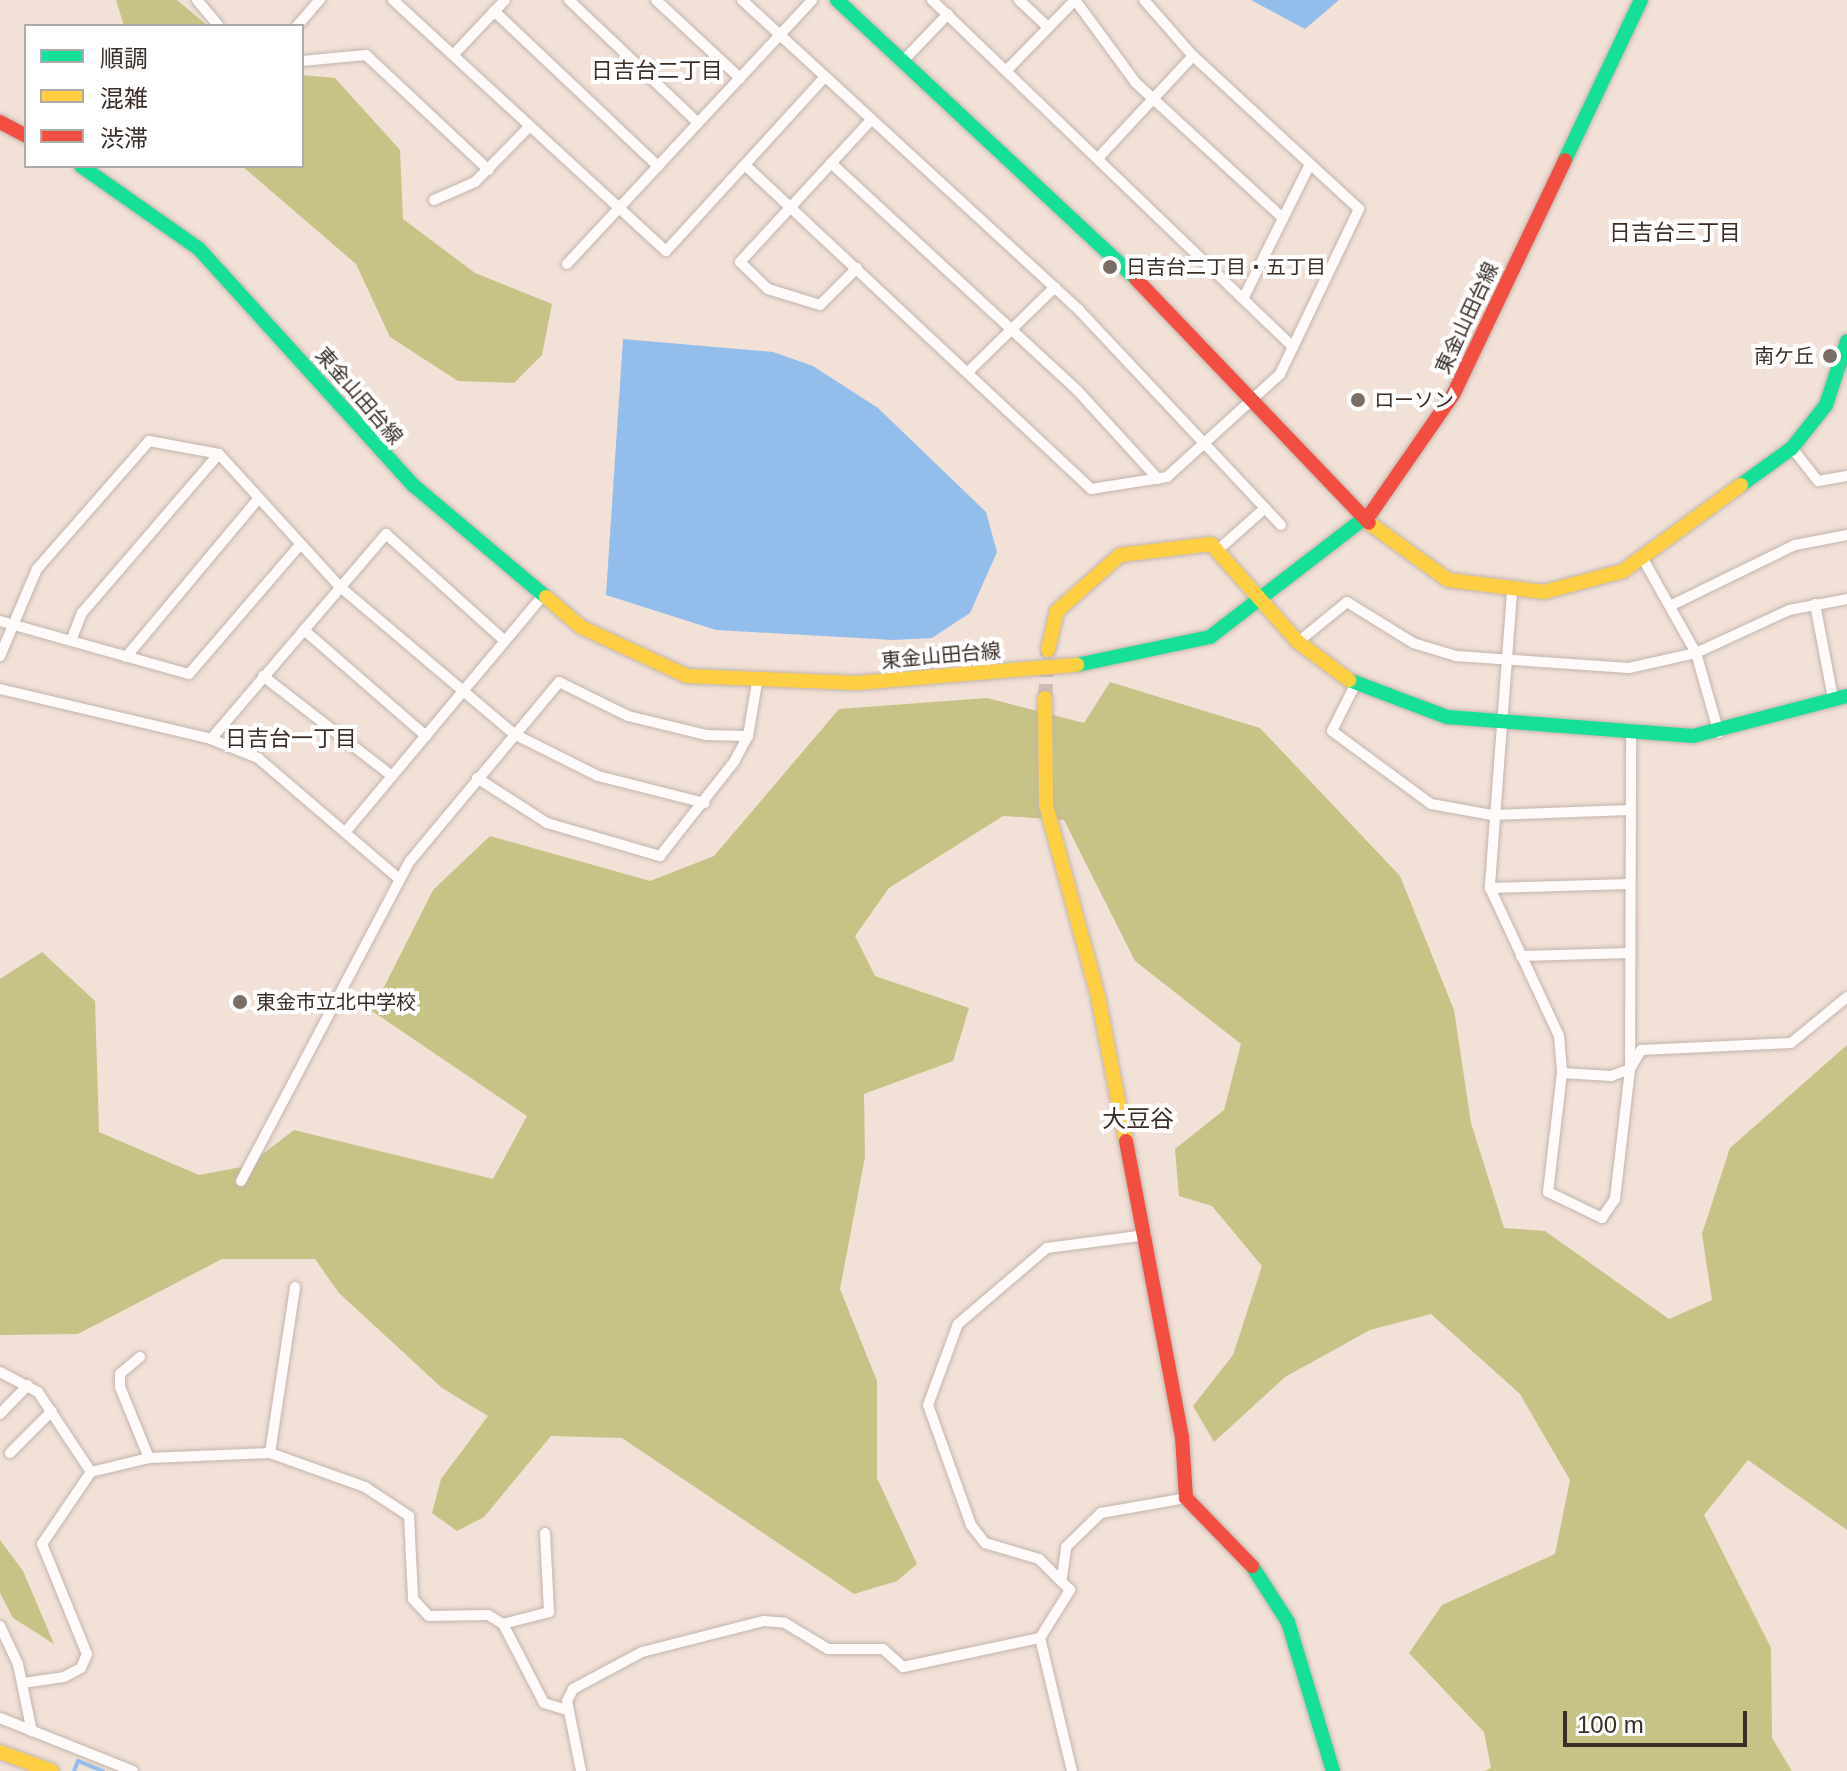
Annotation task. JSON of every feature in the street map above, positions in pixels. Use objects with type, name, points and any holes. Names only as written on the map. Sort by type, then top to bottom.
[{"type":"main road","points":[[837,0],[1254,399],[1366,521],[1422,568],[1512,592],[1574,588],[1643,559],[1792,448],[1826,405],[1847,341]]},
{"type":"main road","name":"東金山田台線","points":[[84,168],[199,249],[413,485],[543,596],[635,657],[687,676],[757,683],[856,683],[1079,665],[1210,637],[1261,604],[1366,521],[1411,468],[1454,393],[1641,0]]},
{"type":"main road","points":[[0,122],[24,135]]},
{"type":"main road","points":[[1048,650],[1057,611],[1120,555],[1178,543],[1218,550],[1261,604],[1298,642],[1355,685],[1447,717],[1631,733],[1719,733],[1840,697]]},
{"type":"main road","points":[[1045,698],[1046,805],[1098,997],[1146,1235],[1186,1498],[1259,1573],[1288,1622],[1333,1771]]},
{"type":"main road","points":[[0,1752],[52,1771]]},
{"type":"street","points":[[197,0],[217,24]]},
{"type":"street","points":[[299,24],[320,0]]},
{"type":"street","points":[[393,0],[406,4],[454,54],[666,251],[825,77]]},
{"type":"street","points":[[454,54],[505,0]]},
{"type":"street","points":[[569,0],[698,123]]},
{"type":"street","points":[[656,0],[740,78]]},
{"type":"street","points":[[742,0],[1055,287],[1207,443],[1281,525]]},
{"type":"street","points":[[567,264],[812,0]]},
{"type":"street","points":[[932,0],[1245,295],[1293,347]]},
{"type":"street","points":[[1019,0],[1048,27]]},
{"type":"street","points":[[1007,70],[1075,0],[1153,100],[1283,218]]},
{"type":"street","points":[[745,165],[970,370],[1091,489],[1158,479],[1207,443],[1280,374],[1359,209],[1193,56],[1144,0]]},
{"type":"street","points":[[494,11],[658,166]]},
{"type":"street","points":[[903,61],[948,14]]},
{"type":"street","points":[[304,61],[366,55],[489,170]]},
{"type":"street","points":[[1100,156],[1193,56]]},
{"type":"street","points":[[857,268],[820,305],[768,289],[740,262],[871,120]]},
{"type":"street","points":[[434,200],[489,170],[530,126]]},
{"type":"street","points":[[831,163],[1011,329],[1158,479]]},
{"type":"street","points":[[1245,295],[1310,164]]},
{"type":"street","points":[[970,370],[1055,287]]},
{"type":"street","points":[[0,656],[5,622],[37,569],[149,441],[219,454],[339,586],[514,734],[598,776],[705,803]]},
{"type":"street","points":[[1792,448],[1818,481],[1847,476]]},
{"type":"street","points":[[71,641],[82,613],[219,454]]},
{"type":"street","points":[[126,657],[258,499]]},
{"type":"street","points":[[1218,550],[1265,508]]},
{"type":"street","points":[[211,739],[386,534],[505,641]]},
{"type":"street","points":[[1674,604],[1795,545],[1847,535]]},
{"type":"street","points":[[5,622],[189,674],[300,545]]},
{"type":"street","points":[[1643,559],[1674,604],[1696,653],[1719,733]]},
{"type":"street","points":[[1512,592],[1492,815],[1490,888],[1521,956],[1549,1003],[1562,1073],[1548,1192],[1602,1218],[1615,1199],[1630,1069],[1631,733]]},
{"type":"street","points":[[347,830],[543,596]]},
{"type":"street","points":[[1298,642],[1347,602],[1413,643],[1504,661],[1629,668],[1696,653],[1815,604],[1847,599]]},
{"type":"street","points":[[1815,604],[1840,697]]},
{"type":"street","points":[[304,630],[426,736]]},
{"type":"street","points":[[263,676],[392,776]]},
{"type":"street","points":[[241,1181],[399,879],[477,778],[559,682],[628,716],[706,735],[748,736]]},
{"type":"street","points":[[477,778],[547,823],[647,855],[673,849],[748,736],[757,683]]},
{"type":"street","points":[[1355,685],[1332,731],[1431,804],[1492,815],[1630,810]]},
{"type":"street","points":[[0,689],[211,739],[258,758],[347,830],[399,879]]},
{"type":"street","points":[[1490,888],[1629,884]]},
{"type":"street","points":[[1521,956],[1630,953]]},
{"type":"street","points":[[1630,1069],[1641,1050],[1791,1043],[1847,997]]},
{"type":"street","points":[[1562,1073],[1630,1069]]},
{"type":"street","points":[[581,1771],[567,1710],[573,1689],[619,1660],[764,1621],[785,1623],[828,1649],[883,1649],[903,1667],[1040,1638],[1071,1597],[1062,1577],[1039,1559],[985,1543],[971,1525],[928,1405],[958,1324],[1047,1248],[1146,1235]]},
{"type":"street","points":[[270,1453],[295,1287]]},
{"type":"street","points":[[140,1357],[120,1374],[120,1387],[149,1458]]},
{"type":"street","points":[[0,1372],[28,1385],[52,1411],[91,1472]]},
{"type":"street","points":[[0,1414],[28,1385]]},
{"type":"street","points":[[10,1453],[52,1411]]},
{"type":"street","points":[[23,1683],[64,1677],[81,1668],[87,1654],[42,1544],[50,1523],[91,1472],[149,1458],[270,1453],[365,1487],[409,1516],[409,1581],[413,1599],[429,1616],[488,1615],[503,1624],[544,1703],[567,1710]]},
{"type":"street","points":[[1062,1577],[1066,1547],[1101,1513],[1186,1498]]},
{"type":"street","points":[[503,1624],[549,1612],[545,1533]]},
{"type":"street","points":[[0,1626],[23,1683],[32,1732]]},
{"type":"street","points":[[1040,1638],[1072,1771]]},
{"type":"street","points":[[0,1718],[133,1771]]},
{"type":"shaded area","points":[[116,0],[177,0],[206,24],[123,24]]},
{"type":"shaded area","points":[[304,75],[335,78],[400,150],[403,219],[475,273],[552,304],[542,355],[514,383],[458,381],[390,337],[356,264],[244,168],[304,168]]},
{"type":"shaded area","points":[[1110,682],[1260,728],[1400,876],[1454,1010],[1471,1123],[1504,1228],[1545,1231],[1669,1319],[1712,1300],[1702,1234],[1730,1148],[1847,1045],[1847,1530],[1748,1460],[1704,1515],[1771,1648],[1772,1738],[1792,1771],[1485,1771],[1491,1768],[1484,1732],[1409,1653],[1442,1605],[1555,1554],[1570,1480],[1520,1394],[1431,1314],[1370,1330],[1285,1377],[1214,1442],[1193,1406],[1233,1355],[1262,1266],[1212,1206],[1179,1196],[1175,1149],[1224,1110],[1241,1044],[1135,961],[1064,820],[1003,816],[889,888],[855,936],[875,976],[969,1008],[953,1061],[864,1094],[865,1157],[840,1289],[877,1381],[877,1478],[917,1564],[897,1581],[854,1594],[622,1438],[551,1436],[484,1517],[457,1531],[432,1513],[441,1479],[488,1416],[442,1388],[339,1293],[315,1259],[222,1259],[78,1334],[0,1335],[0,979],[42,952],[95,1001],[99,1132],[199,1175],[247,1166],[294,1130],[493,1179],[527,1116],[372,1011],[433,890],[490,836],[650,881],[714,856],[839,709],[987,698],[1084,723]]},
{"type":"shaded area","points":[[0,1540],[23,1571],[54,1644],[13,1618],[0,1593]]},
{"type":"water","points":[[1251,0],[1339,0],[1305,29]]},
{"type":"water","points":[[623,339],[773,352],[813,366],[878,408],[986,512],[997,552],[970,613],[932,638],[893,640],[716,630],[606,595]]},
{"type":"waterway","points":[[74,1771],[78,1761],[103,1771]]},
{"type":"tunnel","points":[[1045,698],[1048,650]]},
{"type":"traffic: fast","points":[[837,0],[1136,279]]},
{"type":"traffic: fast","points":[[1565,160],[1641,0]]},
{"type":"traffic: fast","points":[[84,168],[199,249],[413,485],[546,597]]},
{"type":"traffic: fast","points":[[1741,485],[1792,448],[1826,405],[1847,341]]},
{"type":"traffic: fast","points":[[1077,665],[1210,637],[1371,513]]},
{"type":"traffic: fast","points":[[1349,680],[1447,717],[1693,736],[1847,696]]},
{"type":"traffic: fast","points":[[1252,1566],[1288,1622],[1333,1771]]},
{"type":"traffic: slow","points":[[1369,523],[1448,580],[1544,592],[1623,571],[1741,485]]},
{"type":"traffic: slow","points":[[1048,650],[1057,611],[1120,555],[1211,544],[1298,642],[1349,680]]},
{"type":"traffic: slow","points":[[546,597],[581,627],[687,676],[856,683],[1077,665]]},
{"type":"traffic: slow","points":[[1045,698],[1046,805],[1098,997],[1126,1141]]},
{"type":"traffic: slow","points":[[0,1752],[52,1771]]},
{"type":"traffic: jam","points":[[0,122],[24,135]]},
{"type":"traffic: jam","points":[[1371,513],[1454,393],[1565,160]]},
{"type":"traffic: jam","points":[[1136,279],[1369,523]]},
{"type":"traffic: jam","points":[[1126,1141],[1182,1437],[1186,1498],[1252,1566]]},
{"type":"place","name":"日吉台二丁目・五丁目","points":[[1110,267]]},
{"type":"place","name":"南ケ丘","points":[[1830,356]]},
{"type":"place","name":"ローソン","points":[[1358,400]]},
{"type":"place","name":"東金市立北中学校","points":[[240,1002]]},
{"type":"district","name":"日吉台二丁目","points":[[657,71]]},
{"type":"district","name":"日吉台三丁目","points":[[1675,233]]},
{"type":"district","name":"日吉台一丁目","points":[[291,739]]},
{"type":"district","name":"大豆谷","points":[[1138,1119]]}]
